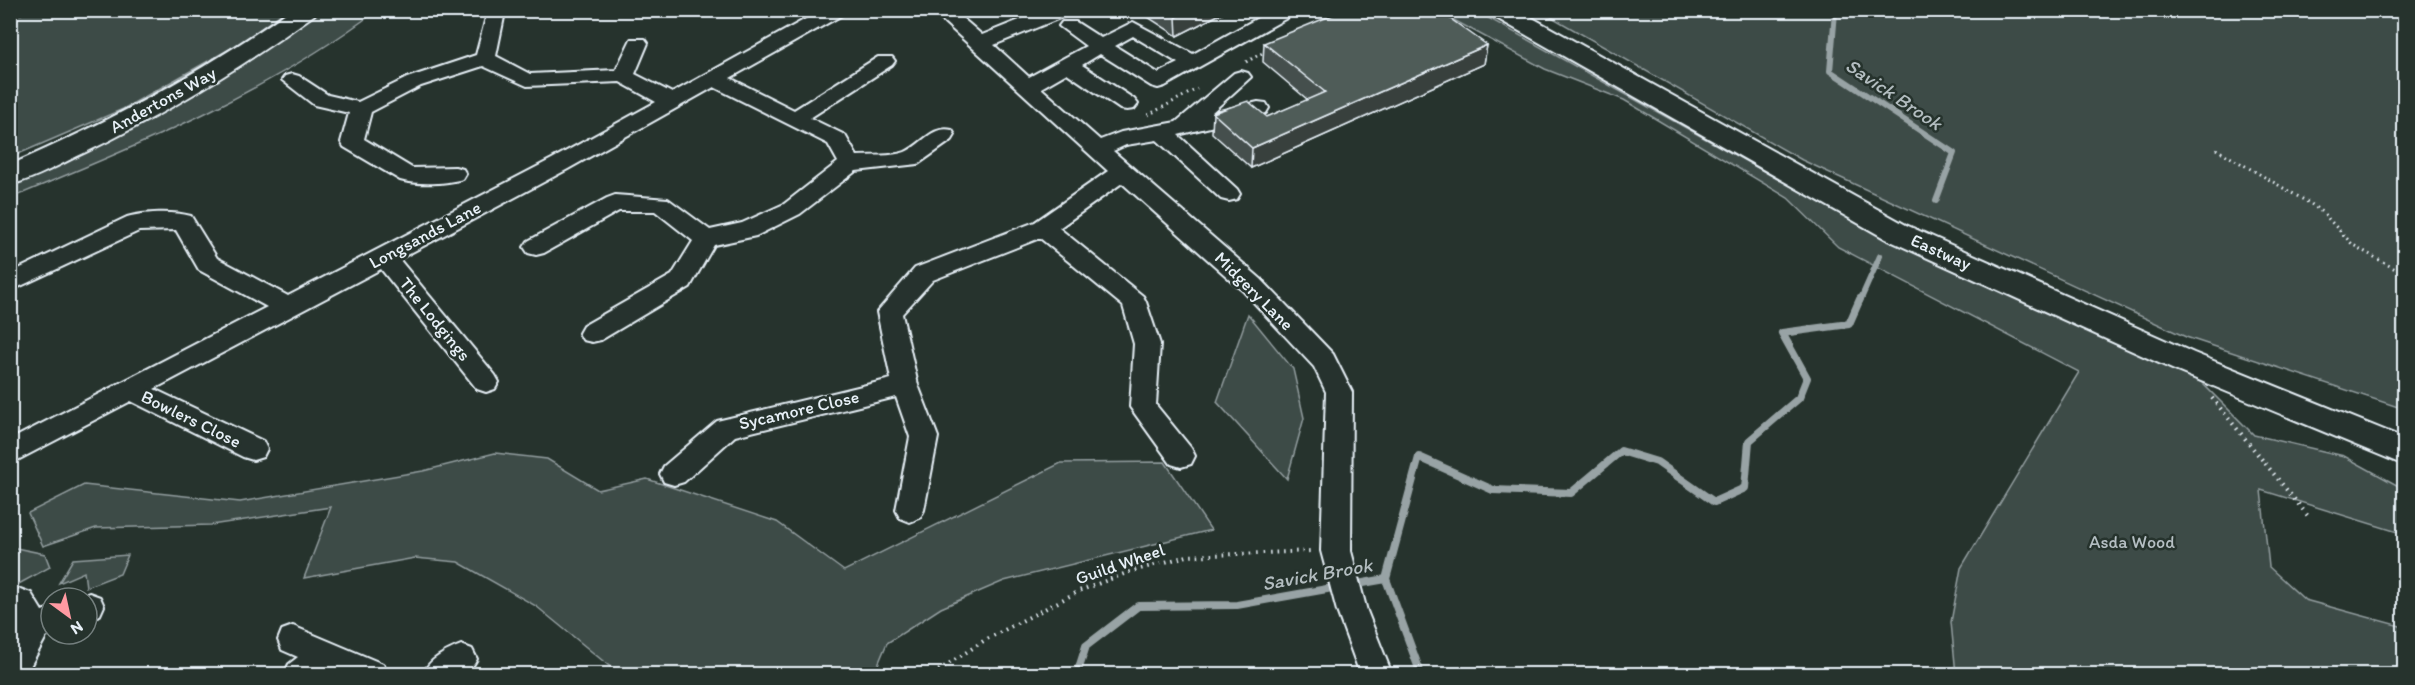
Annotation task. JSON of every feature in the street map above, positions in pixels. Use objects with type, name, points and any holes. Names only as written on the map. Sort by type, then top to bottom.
[{"type":"main road","name":"Andertons Way","points":[[10,176],[162,103],[222,68],[306,10]]},
{"type":"main road","name":"Eastway","points":[[1498,10],[1896,232],[2183,361],[2404,452]]},
{"type":"street","name":"Longsands Lane","points":[[10,453],[715,79],[837,10]]},
{"type":"street","name":"Midgery Lane","points":[[940,10],[1252,285],[1324,361],[1339,392],[1338,558],[1352,611],[1376,675]]},
{"type":"street","points":[[980,43],[1066,18],[1098,46],[1158,82],[1287,10]]},
{"type":"street","points":[[485,59],[493,12]]},
{"type":"street","points":[[1027,87],[1133,28],[1193,63]]},
{"type":"street","points":[[624,76],[638,43]]},
{"type":"street","points":[[292,80],[321,100],[361,109],[414,82],[485,59],[527,80],[624,76],[672,102]]},
{"type":"street","points":[[796,118],[885,61]]},
{"type":"street","points":[[1067,64],[1127,104]]},
{"type":"street","points":[[1171,130],[1241,77]]},
{"type":"street","points":[[715,79],[837,140],[850,164]]},
{"type":"street","points":[[1097,150],[1120,139],[1171,130],[1258,108]]},
{"type":"street","points":[[361,109],[352,142],[408,176],[454,174]]},
{"type":"street","points":[[1171,130],[1229,194]]},
{"type":"street","points":[[592,333],[681,281],[706,239],[748,230],[792,209],[850,164],[910,159],[944,135]]},
{"type":"street","points":[[910,510],[924,437],[905,386],[889,312],[924,274],[1043,228],[1122,172]]},
{"type":"street","points":[[536,247],[615,203],[660,204],[706,239]]},
{"type":"street","points":[[10,283],[135,223],[183,222],[208,264],[287,307]]},
{"type":"street","points":[[1043,228],[1134,302],[1147,344],[1143,406],[1181,456]]},
{"type":"street","name":"The Lodgings","points":[[384,256],[486,382]]},
{"type":"street","name":"Sycamore Close","points":[[674,474],[727,428],[905,386]]},
{"type":"street","name":"Bowlers Close","points":[[130,389],[253,449]]},
{"type":"street","points":[[10,673],[35,617]]},
{"type":"street","points":[[293,640],[372,675]]},
{"type":"street","points":[[300,675],[324,655]]},
{"type":"path","points":[[10,18],[28,10]]},
{"type":"path","points":[[2216,149],[2311,204],[2323,213],[2353,245],[2404,274]]},
{"type":"path","points":[[2183,361],[2308,516]]},
{"type":"path","name":"Guild Wheel","points":[[933,675],[984,640],[1079,591],[1129,572],[1187,556],[1258,552],[1338,558]]},
{"type":"green space","points":[[11,10],[285,11],[242,42],[123,109],[11,157]]},
{"type":"green space","points":[[321,11],[376,11],[291,68],[200,116],[11,198],[10,184],[93,146],[240,67]]},
{"type":"green space","name":"Asda Wood","points":[[1437,11],[1476,11],[1875,233],[2201,382],[2254,435],[2344,456],[2404,489],[2404,534],[2261,490],[2269,567],[2305,600],[2404,627],[2404,674],[1956,674],[1951,622],[1961,568],[2079,372],[1838,247],[1788,198],[1624,100],[1545,69]]},
{"type":"green space","points":[[1541,11],[2404,11],[2404,409],[2186,337],[1802,160]]},
{"type":"green space","points":[[1248,314],[1293,369],[1304,418],[1287,479],[1217,402]]},
{"type":"green space","points":[[495,453],[547,459],[598,490],[647,479],[777,522],[844,571],[1061,463],[1165,462],[1211,530],[1004,581],[941,608],[887,643],[874,674],[619,674],[536,606],[458,562],[415,558],[304,578],[331,507],[211,525],[96,528],[43,546],[28,513],[84,485],[240,502],[423,471]]},
{"type":"green space","points":[[11,547],[45,554],[50,567],[15,586],[11,581]]},
{"type":"green space","points":[[128,555],[120,574],[89,586],[86,586],[84,572],[59,583],[73,559]]},
{"type":"building","points":[[1166,10],[1190,10],[1176,17]]},
{"type":"building","points":[[1345,10],[1438,10],[1487,45],[1252,148],[1213,113],[1248,101],[1267,117],[1325,92],[1264,43]]},
{"type":"waterway","name":"Savick Brook","points":[[1843,10],[1835,12],[1830,71],[1954,153],[1936,201]]},
{"type":"waterway","name":"Savick Brook","points":[[1860,301],[1880,256]]},
{"type":"waterway","name":"Savick Brook","points":[[1386,579],[1419,457],[1493,490],[1571,493],[1621,451],[1657,462],[1714,502],[1745,488],[1749,441],[1799,398],[1807,378],[1782,333],[1849,324],[1860,299]]},
{"type":"waterway","name":"Savick Brook","points":[[1352,585],[1386,579]]},
{"type":"waterway","points":[[1386,579],[1421,674]]},
{"type":"waterway","name":"Savick Brook","points":[[1077,674],[1086,646],[1138,606],[1237,605],[1338,587]]}]
